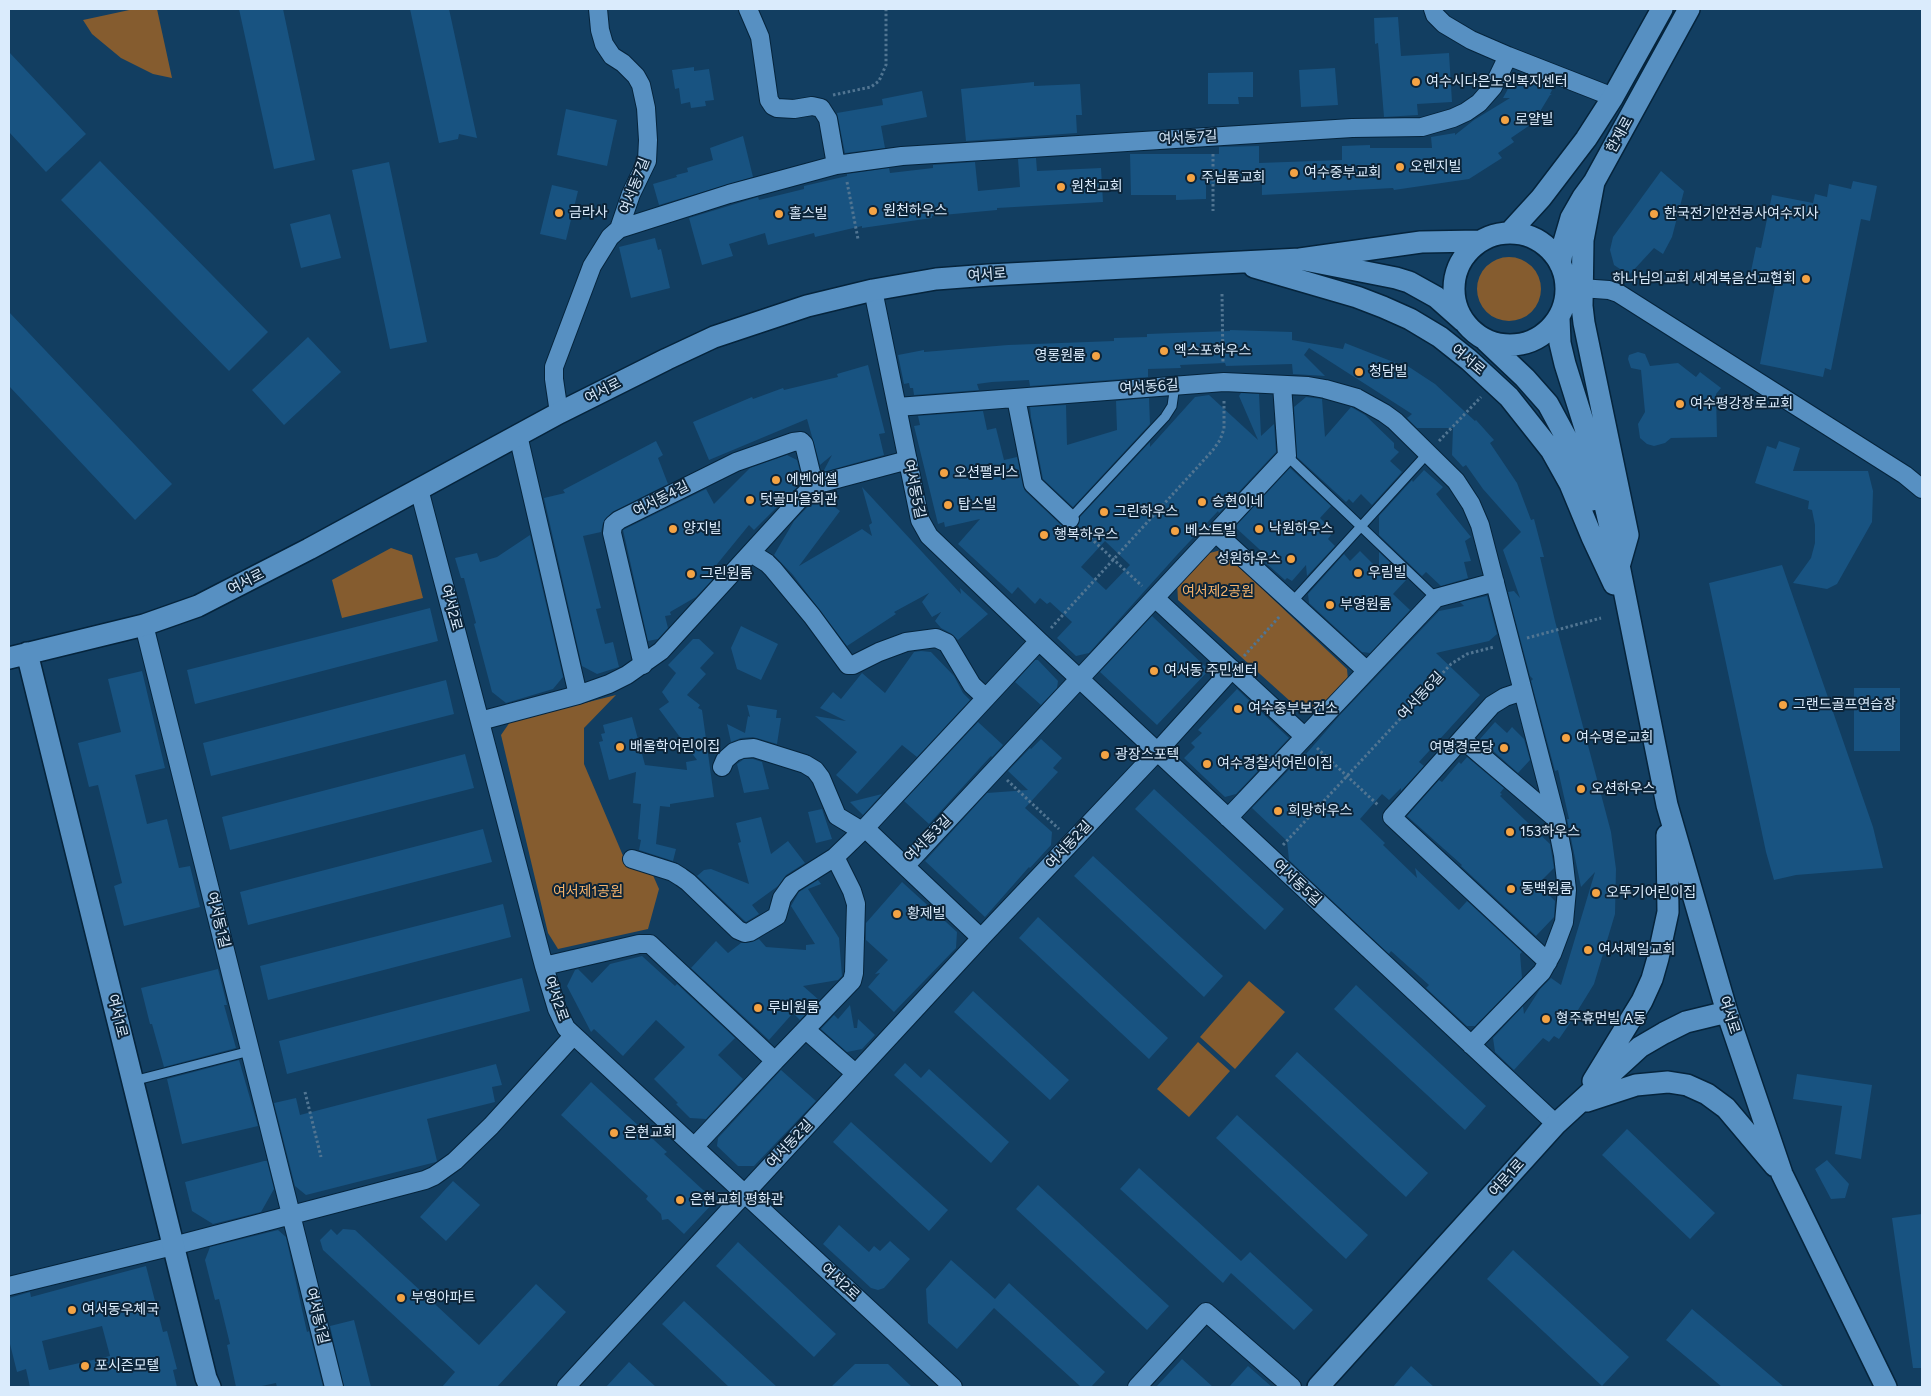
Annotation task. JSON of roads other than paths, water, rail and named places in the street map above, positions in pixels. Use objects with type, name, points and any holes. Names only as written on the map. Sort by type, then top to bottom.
[{"type":"street","name":"여서동7길","points":[[559,413],[554,379],[554,368],[558,356],[592,266],[603,246],[619,229],[631,194],[647,162],[646,108],[641,86],[636,76],[623,63],[612,56],[604,44],[600,30],[598,9]]},
{"type":"street","points":[[748,9],[760,37],[768,94],[773,106],[783,109],[812,106],[821,108],[828,119],[840,164]]},
{"type":"street","points":[[1433,9],[1434,15],[1444,24],[1471,40],[1613,97]]},
{"type":"street","name":"한재로","points":[[1509,232],[1558,178],[1586,139],[1613,97],[1662,9]]},
{"type":"street","name":"한재로","points":[[1560,264],[1571,218],[1594,182],[1689,9]]},
{"type":"street","name":"여서동7길","points":[[619,229],[720,197],[840,164],[902,156],[1212,136],[1433,125],[1466,112],[1484,98],[1496,81],[1508,56]]},
{"type":"street","points":[[1594,182],[1574,288],[1559,318],[1540,338],[1527,344],[1513,346],[1499,345],[1486,341],[1473,333],[1463,321],[1456,308],[1453,293],[1454,278],[1459,263],[1468,251],[1480,241],[1494,235],[1509,232],[1525,235],[1539,241],[1560,264],[1574,288],[1584,323],[1628,534],[1613,566]]},
{"type":"street","name":"여서로","points":[[18,656],[144,625],[198,606],[309,549],[559,413],[714,337],[807,306],[874,290],[936,279],[1300,259],[1400,244],[1480,241]]},
{"type":"street","name":"여서로","points":[[1300,259],[1409,282],[1436,297],[1463,321]]},
{"type":"street","name":"여서로","points":[[1237,262],[1357,297],[1410,319],[1440,336],[1509,397],[1551,450],[1570,484],[1592,537],[1613,566]]},
{"type":"street","points":[[1574,288],[1610,290],[1618,293],[1905,475],[1922,489]]},
{"type":"street","name":"여서동5길","points":[[874,290],[920,520],[924,528],[1038,641],[1556,1124]]},
{"type":"street","name":"여서로","points":[[1559,318],[1560,343],[1592,450],[1613,566]]},
{"type":"street","name":"여서로","points":[[1486,341],[1537,390],[1548,404],[1574,452],[1631,622],[1667,805],[1727,1012],[1782,1174],[1886,1387]]},
{"type":"street","name":"여서동6길","points":[[897,407],[1224,382],[1282,384],[1325,389],[1357,398],[1384,413],[1395,421],[1456,481],[1477,514],[1556,819],[1565,871],[1566,909],[1560,935],[1548,962],[1528,988],[1471,1045]]},
{"type":"street","points":[[1079,679],[1287,456],[1282,384]]},
{"type":"street","points":[[1016,398],[1033,484],[1070,519]]},
{"type":"street","points":[[518,435],[578,695]]},
{"type":"street","name":"여서동4길","points":[[643,665],[612,534],[613,525],[736,462],[794,442],[804,444],[814,485]]},
{"type":"street","points":[[480,721],[578,695],[609,684],[643,665],[677,635],[814,485],[908,460]]},
{"type":"street","name":"여서2로","points":[[419,488],[544,966],[560,1018],[572,1036],[695,1146],[953,1387]]},
{"type":"street","points":[[1216,533],[1367,671]]},
{"type":"street","points":[[751,553],[773,569],[812,616],[848,665],[853,665],[879,652],[906,642],[936,638],[946,643],[972,685],[986,698]]},
{"type":"street","points":[[1228,818],[1436,598],[1495,582]]},
{"type":"street","points":[[1156,598],[1305,737]]},
{"type":"street","name":"여서동1길","points":[[144,625],[334,1387]]},
{"type":"street","points":[[632,859],[673,872],[681,877],[738,930],[745,933],[750,932],[776,916],[783,894],[792,884],[835,857],[863,830],[1038,641]]},
{"type":"street","name":"여서1로","points":[[18,656],[133,1081],[207,1384]]},
{"type":"street","points":[[1157,752],[1232,669]]},
{"type":"street","name":"여서동3길","points":[[722,767],[725,760],[734,752],[754,748],[805,764],[815,770],[821,778],[837,816],[863,830],[905,866],[1079,679]]},
{"type":"street","points":[[1523,691],[1504,697],[1492,705],[1392,817],[1548,962]]},
{"type":"street","points":[[1462,739],[1556,819]]},
{"type":"street","name":"여서동2길","points":[[566,1387],[981,938],[1157,752]]},
{"type":"street","points":[[1580,1103],[1642,1001],[1652,979],[1668,912],[1667,805]]},
{"type":"street","points":[[695,1146],[852,981],[854,973],[856,904],[852,891],[835,857]]},
{"type":"street","points":[[905,866],[981,938]]},
{"type":"street","points":[[544,966],[639,944],[650,944],[774,1061]]},
{"type":"street","name":"여문1로","points":[[1318,1387],[1556,1124],[1640,1047],[1686,1022],[1727,1012]]},
{"type":"street","points":[[806,1030],[856,1073]]},
{"type":"street","points":[[9,1286],[174,1246],[425,1180],[443,1171],[491,1126],[572,1036]]},
{"type":"street","points":[[1580,1103],[1636,1084],[1659,1082],[1687,1084],[1707,1094],[1726,1108],[1782,1174]]},
{"type":"street","points":[[1138,1387],[1206,1312],[1292,1387]]},
{"type":"lane","points":[[1070,519],[1166,417],[1172,406],[1175,385]]},
{"type":"lane","points":[[1292,602],[1428,453]]},
{"type":"lane","points":[[1287,456],[1436,598]]},
{"type":"lane","points":[[133,1081],[250,1051]]},
{"type":"place","name":"여수시다은노인복지센터","points":[[1416,82]]},
{"type":"place","name":"로얄빌","points":[[1505,120]]},
{"type":"place","name":"오렌지빌","points":[[1400,167]]},
{"type":"place","name":"여수중부교회","points":[[1294,173]]},
{"type":"place","name":"주님품교회","points":[[1191,178]]},
{"type":"place","name":"원천교회","points":[[1061,187]]},
{"type":"place","name":"원천하우스","points":[[873,211]]},
{"type":"place","name":"금라사","points":[[559,213]]},
{"type":"place","name":"홀스빌","points":[[779,214]]},
{"type":"place","name":"한국전기안전공사여수지사","points":[[1654,214]]},
{"type":"place","name":"하나님의교회 세계복음선교협회","points":[[1806,279]]},
{"type":"place","name":"엑스포하우스","points":[[1164,351]]},
{"type":"place","name":"영롱원룸","points":[[1096,356]]},
{"type":"place","name":"청담빌","points":[[1359,372]]},
{"type":"place","name":"여수평강장로교회","points":[[1680,404]]},
{"type":"place","name":"오션팰리스","points":[[944,473]]},
{"type":"place","name":"에벤에셀","points":[[776,480]]},
{"type":"place","name":"텃골마을회관","points":[[750,500]]},
{"type":"place","name":"승현이네","points":[[1202,502]]},
{"type":"place","name":"탑스빌","points":[[948,505]]},
{"type":"place","name":"그린하우스","points":[[1104,512]]},
{"type":"place","name":"양지빌","points":[[673,529]]},
{"type":"place","name":"낙원하우스","points":[[1259,529]]},
{"type":"place","name":"베스트빌","points":[[1175,531]]},
{"type":"place","name":"행복하우스","points":[[1044,535]]},
{"type":"place","name":"성원하우스","points":[[1291,559]]},
{"type":"place","name":"우림빌","points":[[1358,573]]},
{"type":"place","name":"그린원룸","points":[[691,574]]},
{"type":"place","name":"부영원룸","points":[[1330,605]]},
{"type":"place","name":"여서동 주민센터","points":[[1154,671]]},
{"type":"place","name":"그랜드골프연습장","points":[[1783,705]]},
{"type":"place","name":"여수중부보건소","points":[[1238,709]]},
{"type":"place","name":"여수명은교회","points":[[1566,738]]},
{"type":"place","name":"배울학어린이집","points":[[620,747]]},
{"type":"place","name":"여명경로당","points":[[1504,748]]},
{"type":"place","name":"광장스포텍","points":[[1105,755]]},
{"type":"place","name":"여수경찰서어린이집","points":[[1207,764]]},
{"type":"place","name":"오션하우스","points":[[1581,789]]},
{"type":"place","name":"희망하우스","points":[[1278,811]]},
{"type":"place","name":"153하우스","points":[[1510,832]]},
{"type":"place","name":"동백원룸","points":[[1511,889]]},
{"type":"place","name":"오뚜기어린이집","points":[[1596,893]]},
{"type":"place","name":"황제빌","points":[[897,914]]},
{"type":"place","name":"여서제일교회","points":[[1588,950]]},
{"type":"place","name":"루비원룸","points":[[758,1008]]},
{"type":"place","name":"형주휴먼빌 A동","points":[[1546,1019]]},
{"type":"place","name":"은현교회","points":[[614,1133]]},
{"type":"place","name":"은현교회 평화관","points":[[680,1200]]},
{"type":"place","name":"부영아파트","points":[[401,1298]]},
{"type":"place","name":"여서동우체국","points":[[72,1310]]},
{"type":"place","name":"포시즌모텔","points":[[85,1366]]},
{"type":"park label","name":"여서제2공원","points":[[1218,592]]},
{"type":"park label","name":"여서제1공원","points":[[588,892]]}]
